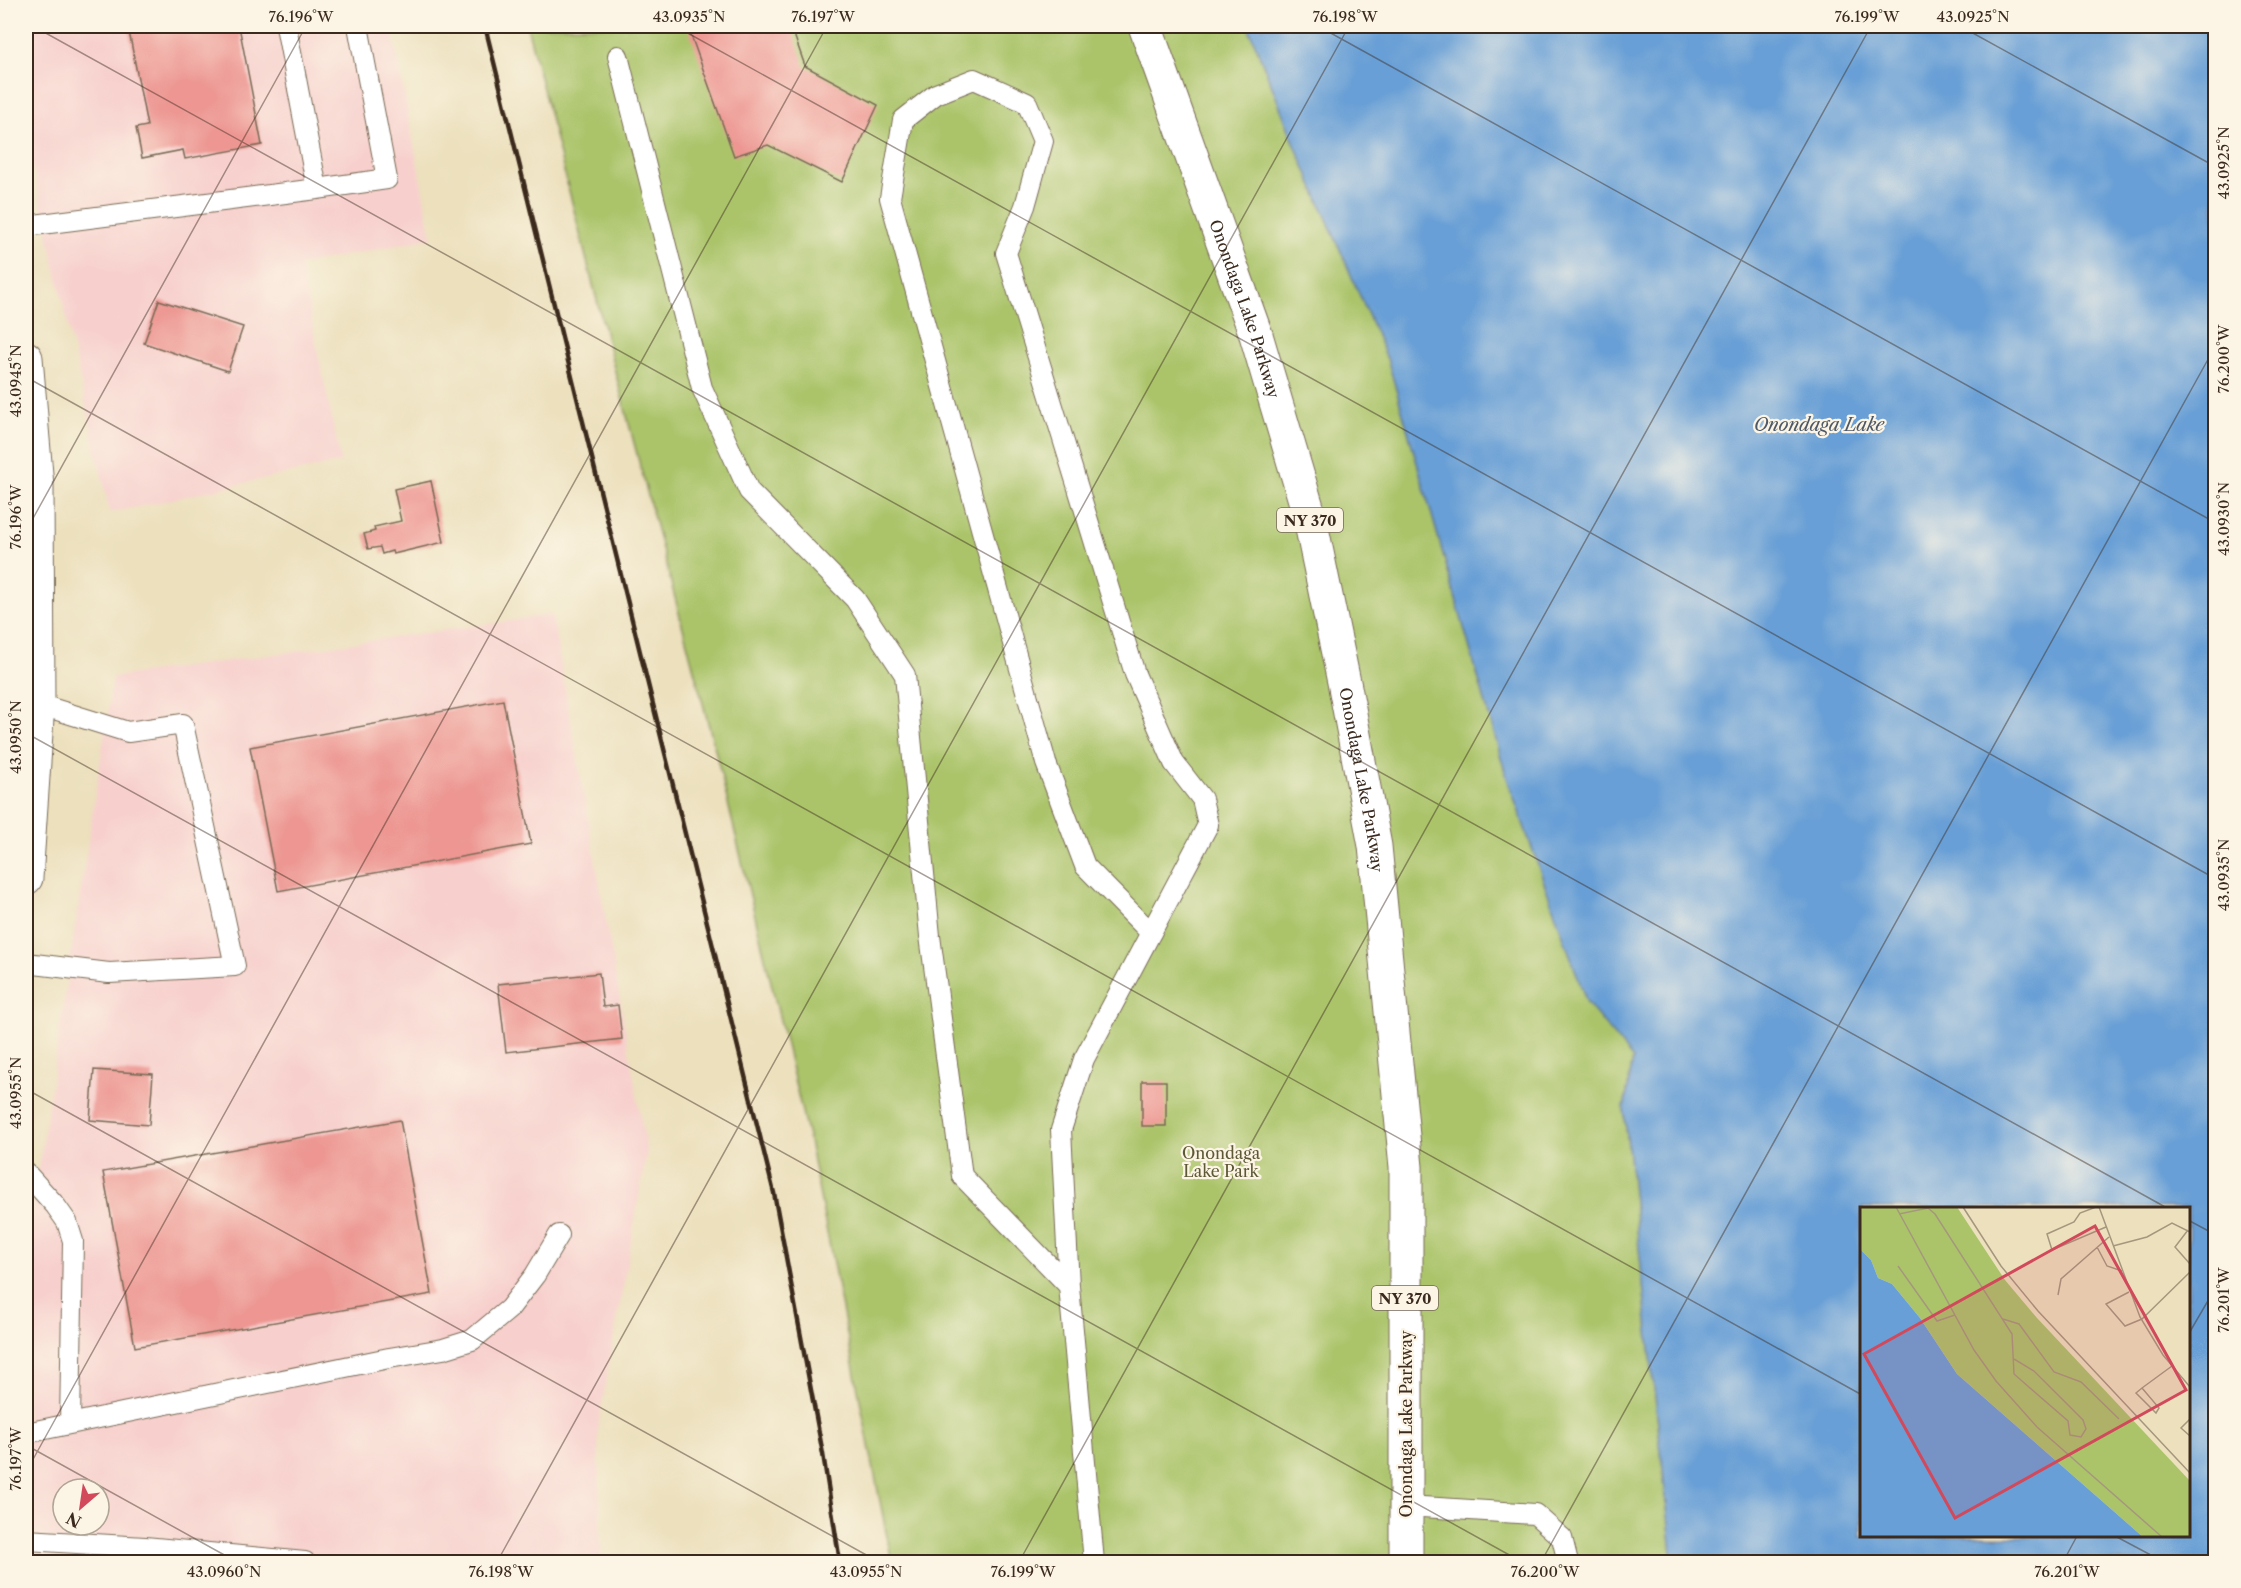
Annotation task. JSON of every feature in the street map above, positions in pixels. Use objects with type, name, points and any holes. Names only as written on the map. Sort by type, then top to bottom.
[{"type":"main road","name":"Onondaga Lake Parkway","points":[[1145,26],[1256,335],[1309,514],[1375,846],[1406,1167],[1406,1563]]},
{"type":"main road","points":[[26,357],[37,486],[26,878]]},
{"type":"lane","points":[[286,26],[317,189]]},
{"type":"lane","points":[[26,226],[387,179],[358,26]]},
{"type":"lane","points":[[618,56],[702,388],[749,491],[855,599],[905,675],[930,936],[962,1176],[1069,1286]]},
{"type":"lane","points":[[1094,1563],[1069,1286],[1061,1130],[1084,1059],[1151,933],[1208,825],[1202,799],[1174,763],[1135,674],[1006,253],[1025,206],[1043,141],[1027,103],[974,79],[936,94],[903,120],[890,198],[1046,763],[1085,866],[1151,933]]},
{"type":"lane","points":[[26,963],[109,973],[235,966],[183,724],[128,732],[32,706]]},
{"type":"lane","points":[[26,1173],[67,1222],[73,1241],[70,1424]]},
{"type":"lane","points":[[26,1433],[389,1358],[444,1349],[472,1340],[508,1309],[535,1275],[559,1235]]},
{"type":"lane","points":[[1406,1506],[1535,1514],[1562,1538],[1568,1563]]},
{"type":"lane","points":[[26,1540],[145,1547],[305,1563]]},
{"type":"shaded area","points":[[26,26],[391,26],[432,238],[300,265],[341,462],[110,513],[26,137]]},
{"type":"shaded area","points":[[552,615],[647,1152],[598,1427],[601,1562],[26,1562],[26,1252],[113,677]]},
{"type":"green space","name":"Onondaga Lake Park","points":[[527,26],[1248,26],[1296,147],[1388,361],[1506,775],[1587,1003],[1633,1059],[1624,1109],[1673,1562],[892,1562],[809,1141],[715,749]]},
{"type":"water","name":"Onondaga Lake","points":[[1248,26],[2215,26],[2215,1562],[1673,1562],[1624,1109],[1633,1059],[1587,1003],[1506,775],[1388,361],[1296,147]]},
{"type":"building","points":[[128,26],[239,26],[262,145],[185,159],[183,150],[142,158],[136,128],[147,126]]},
{"type":"building","points":[[791,26],[805,66],[878,105],[842,182],[768,145],[734,156],[688,27]]},
{"type":"building","points":[[159,300],[243,327],[228,371],[144,343]]},
{"type":"building","points":[[431,481],[444,542],[393,554],[392,551],[382,554],[380,547],[368,549],[364,534],[375,531],[374,527],[401,521],[394,489]]},
{"type":"building","points":[[503,700],[531,844],[278,891],[250,747]]},
{"type":"building","points":[[599,973],[603,1007],[618,1005],[622,1039],[506,1052],[498,984]]},
{"type":"building","points":[[94,1070],[153,1074],[149,1125],[90,1120]]},
{"type":"building","points":[[1142,1081],[1166,1081],[1166,1126],[1142,1126]]},
{"type":"building","points":[[400,1120],[432,1294],[135,1347],[103,1172]]},
{"type":"railway","points":[[485,26],[774,1193],[823,1454],[840,1562]]}]
